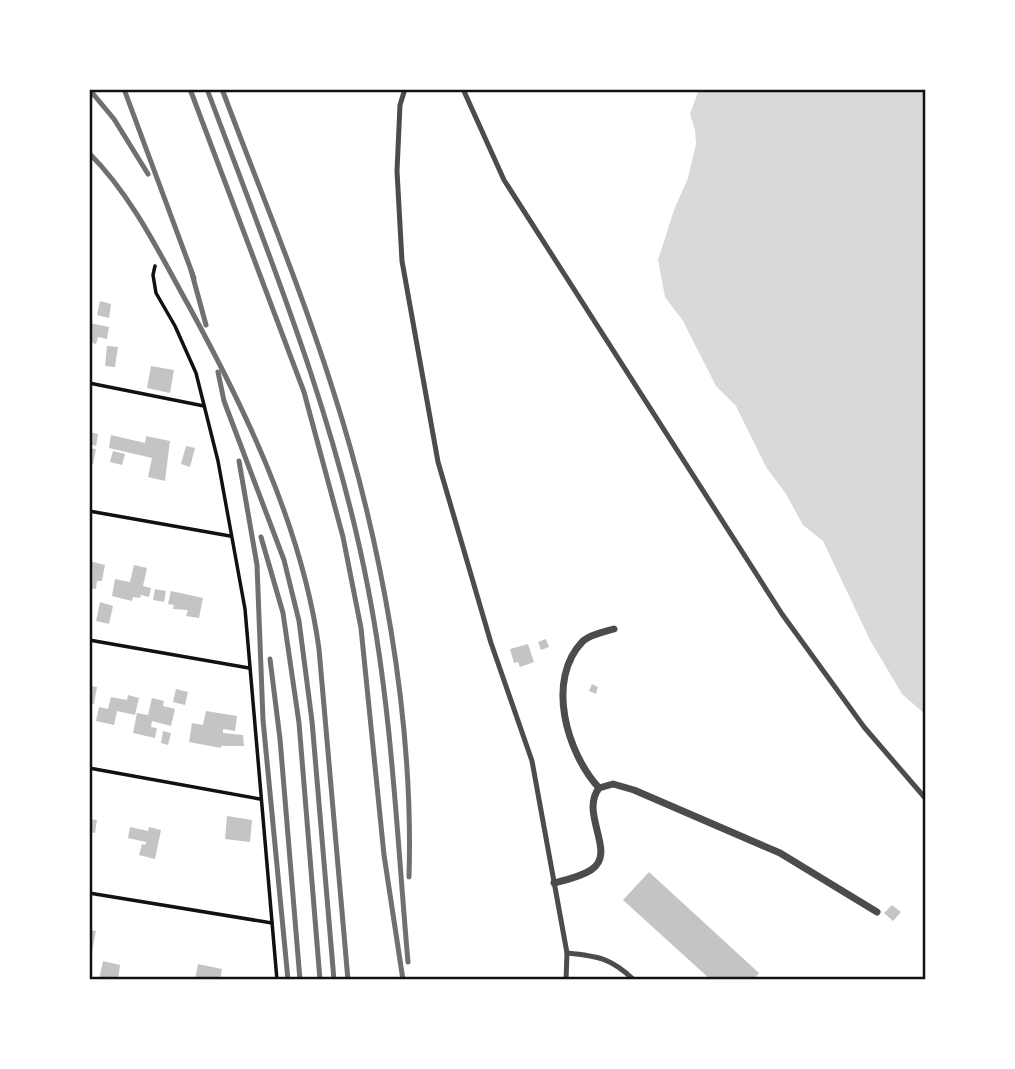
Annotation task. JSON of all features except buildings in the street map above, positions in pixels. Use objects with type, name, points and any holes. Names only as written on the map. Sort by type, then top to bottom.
[{"type":"street","points":[[599,788],[587,774],[576,753],[563,707],[563,685],[572,656],[584,640],[614,629]]},
{"type":"street","points":[[554,883],[591,870],[599,861],[601,847],[592,810],[593,797],[599,788],[613,784],[622,785],[780,853],[877,912]]},
{"type":"lane","points":[[405,89],[400,105],[397,171],[402,261],[438,462],[491,643],[532,761],[567,953],[566,980]]},
{"type":"lane","points":[[463,89],[504,180],[782,614],[864,727],[926,799]]},
{"type":"lane","points":[[567,953],[605,958],[634,980]]},
{"type":"path","points":[[155,266],[153,275],[156,293],[192,362],[204,406],[218,461],[245,609],[277,980]]},
{"type":"path","points":[[89,383],[204,406]]},
{"type":"path","points":[[89,511],[230,536]]},
{"type":"path","points":[[89,640],[249,668]]},
{"type":"path","points":[[89,768],[260,799]]},
{"type":"path","points":[[89,892],[272,923]]},
{"type":"shaded area","points":[[699,89],[926,89],[926,715],[902,694],[870,640],[823,541],[803,525],[786,494],[766,467],[736,406],[716,386],[683,321],[665,297],[658,260],[674,210],[688,178],[696,144],[690,114]]},
{"type":"railway","points":[[89,89],[114,119],[148,174]]},
{"type":"railway","points":[[124,89],[194,278]]},
{"type":"railway","points":[[190,89],[304,392],[343,537],[361,628],[384,855],[403,980]]},
{"type":"railway","points":[[207,89],[319,397],[354,524],[368,588],[383,681],[408,962]]},
{"type":"railway","points":[[222,89],[320,349],[350,445],[365,505],[391,629],[400,692],[406,754],[409,877]]},
{"type":"railway","points":[[89,153],[116,184],[139,218],[203,332],[266,464],[299,556],[319,649],[348,980]]},
{"type":"railway","points":[[191,270],[206,325]]},
{"type":"railway","points":[[218,372],[224,401],[284,560],[299,621],[312,721],[334,980]]},
{"type":"railway","points":[[239,461],[257,565],[263,720],[288,980]]},
{"type":"railway","points":[[261,537],[283,613],[299,723],[320,980]]},
{"type":"railway","points":[[270,659],[280,739],[300,980]]}]
